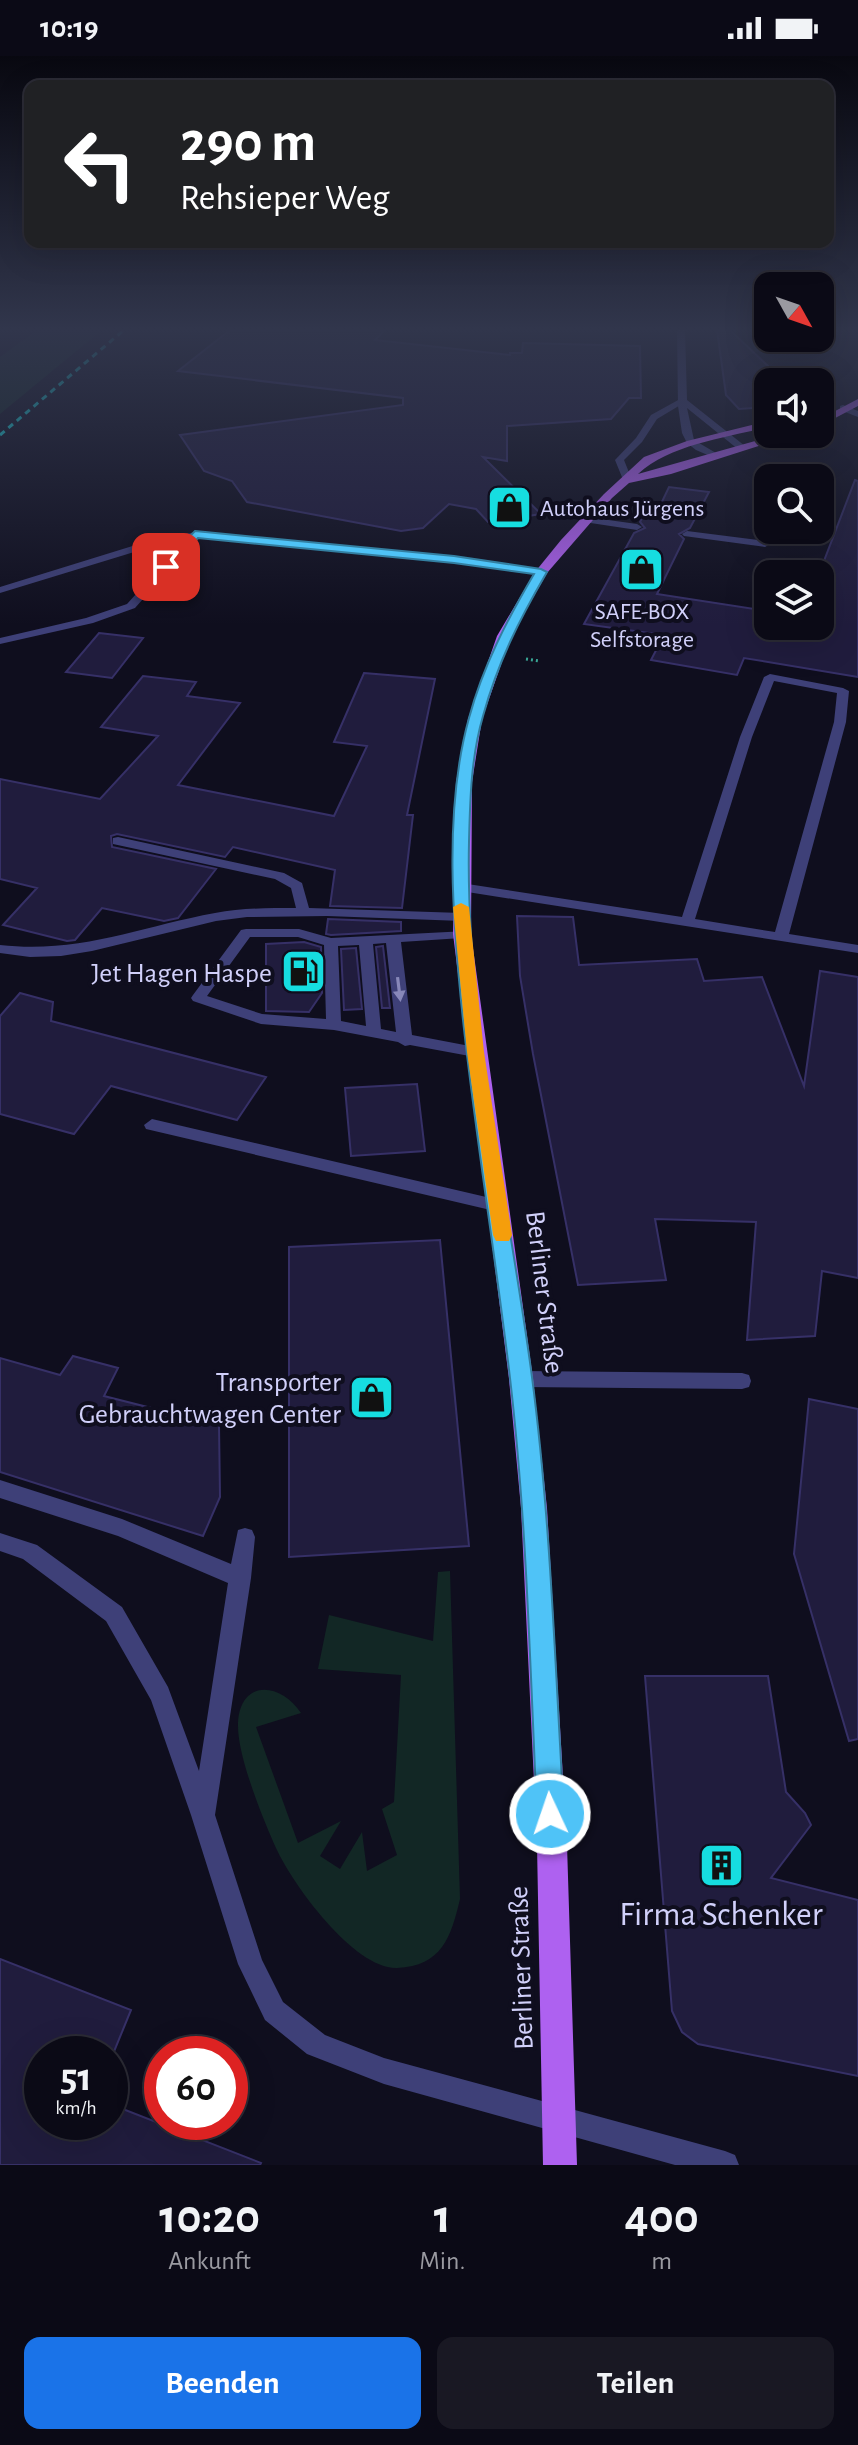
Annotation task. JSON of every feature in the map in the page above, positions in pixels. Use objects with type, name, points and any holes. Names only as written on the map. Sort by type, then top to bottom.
[{"type":"main road","name":"Berliner Straße","points":[[560,2165],[552,1845],[534,1508],[521,1379],[475,1052],[462,926],[464,782],[475,719],[504,636],[541,572],[648,459],[691,443],[749,428]]},
{"type":"main road","points":[[627,480],[667,472],[754,445]]},
{"type":"street","points":[[627,480],[619,460],[647,428]]},
{"type":"street","points":[[682,428],[691,443],[717,456]]},
{"type":"street","points":[[719,428],[742,448]]},
{"type":"street","points":[[587,520],[637,527]]},
{"type":"street","points":[[687,534],[754,543]]},
{"type":"street","points":[[0,590],[142,546],[195,535],[454,560],[541,572]]},
{"type":"street","points":[[0,641],[100,618],[131,606],[195,535]]},
{"type":"street","points":[[688,921],[746,737],[770,677],[843,691],[840,722],[781,936]]},
{"type":"street","points":[[118,841],[279,876],[297,886],[304,914]]},
{"type":"street","points":[[461,887],[858,949]]},
{"type":"street","points":[[0,949],[48,954],[199,919],[248,913],[462,926]]},
{"type":"street","points":[[462,926],[393,938],[331,942],[299,933],[246,933],[198,998],[261,1019],[334,1025],[475,1052]]},
{"type":"street","points":[[393,938],[405,1041]]},
{"type":"street","points":[[366,940],[374,1034]]},
{"type":"street","points":[[331,942],[334,1025]]},
{"type":"street","points":[[152,1125],[499,1206]]},
{"type":"street","points":[[521,1379],[742,1381]]},
{"type":"street","points":[[0,1489],[122,1528],[240,1578]]},
{"type":"street","points":[[203,1815],[245,1537]]},
{"type":"street","points":[[0,1542],[30,1552],[114,1614],[160,1695],[251,1964],[274,2011],[316,2045],[384,2071],[560,2117],[725,2165]]},
{"type":"green space","points":[[450,1571],[460,1899],[453,1926],[442,1947],[425,1962],[397,1968],[380,1965],[344,1940],[310,1902],[284,1864],[247,1771],[239,1739],[240,1711],[252,1693],[271,1690],[292,1702],[301,1713],[256,1727],[298,1843],[341,1821],[320,1856],[340,1869],[362,1832],[367,1871],[397,1855],[382,1809],[394,1802],[401,1675],[318,1669],[329,1615],[433,1641],[438,1572]]},
{"type":"building","points":[[229,428],[507,428],[507,461],[483,457],[541,514],[488,522],[476,509],[449,504],[423,528],[401,531],[247,502],[232,481],[204,471],[180,435]]},
{"type":"building","points":[[855,480],[858,481],[858,677],[744,658],[737,675],[651,660],[664,635],[584,624],[634,533],[645,528],[640,522],[649,506],[659,508],[669,487],[709,492],[690,528],[679,534],[684,539],[657,594],[754,609],[754,640],[834,640],[834,560],[824,560],[830,544],[834,544],[834,535]]},
{"type":"building","points":[[99,633],[143,638],[112,678],[66,672]]},
{"type":"building","points":[[364,673],[435,679],[407,815],[413,815],[402,908],[330,906],[335,870],[233,847],[225,857],[117,834],[111,836],[112,847],[216,869],[178,918],[164,921],[102,908],[75,940],[67,941],[3,925],[37,888],[0,879],[0,779],[100,799],[158,736],[101,727],[143,676],[196,682],[187,696],[240,703],[178,785],[334,816],[367,746],[334,742]]},
{"type":"building","points":[[517,916],[573,917],[579,965],[697,959],[704,981],[762,977],[804,1086],[820,971],[858,977],[858,1278],[822,1271],[815,1336],[747,1340],[756,1222],[655,1219],[666,1280],[578,1285],[520,976]]},
{"type":"building","points":[[328,919],[401,922],[401,931],[331,935],[326,934]]},
{"type":"building","points":[[304,942],[321,947],[322,993],[309,1012],[266,1011],[266,944]]},
{"type":"building","points":[[383,946],[390,1008],[382,1008],[376,947]]},
{"type":"building","points":[[356,948],[362,1009],[344,1010],[341,949]]},
{"type":"building","points":[[20,993],[53,1002],[51,1021],[266,1077],[237,1120],[111,1086],[74,1134],[0,1114],[0,1016]]},
{"type":"building","points":[[417,1084],[425,1151],[351,1156],[345,1088]]},
{"type":"building","name":"Transporter Gebrauchtwagen Center","points":[[440,1240],[469,1546],[289,1557],[289,1247]]},
{"type":"building","points":[[73,1356],[118,1368],[104,1396],[219,1425],[220,1497],[203,1536],[0,1472],[0,1358],[60,1375]]},
{"type":"building","points":[[809,1399],[858,1409],[858,1739],[849,1741],[794,1554]]},
{"type":"building","name":"Firma Schenker","points":[[645,1676],[768,1676],[786,1792],[805,1813],[811,1825],[771,1878],[858,1900],[858,2076],[698,2044],[682,2032],[672,2011]]},
{"type":"building","points":[[0,1959],[131,2010],[120,2036],[24,2036],[24,2140],[128,2140],[128,2111],[144,2117],[144,2140],[202,2140],[261,2163],[260,2165],[0,2165]]},
{"type":"railway","points":[[0,435],[8,428]]},
{"type":"slow traffic","points":[[461,907],[475,1052],[503,1235]]},
{"type":"place","name":"Autohaus Jürgens","points":[[509,508]]},
{"type":"place","name":"SAFE-BOX Selfstorage","points":[[642,569]]},
{"type":"place","name":"Jet Hagen Haspe","points":[[303,972]]},
{"type":"place","name":"Transporter Gebrauchtwagen Center","points":[[372,1397]]},
{"type":"place","name":"Firma Schenker","points":[[721,1865]]},
{"type":"route","points":[[166,567],[195,535],[454,560],[541,572],[504,636],[475,719],[464,782],[461,887],[462,934],[475,1052],[521,1379],[534,1508],[550,1814]]}]
